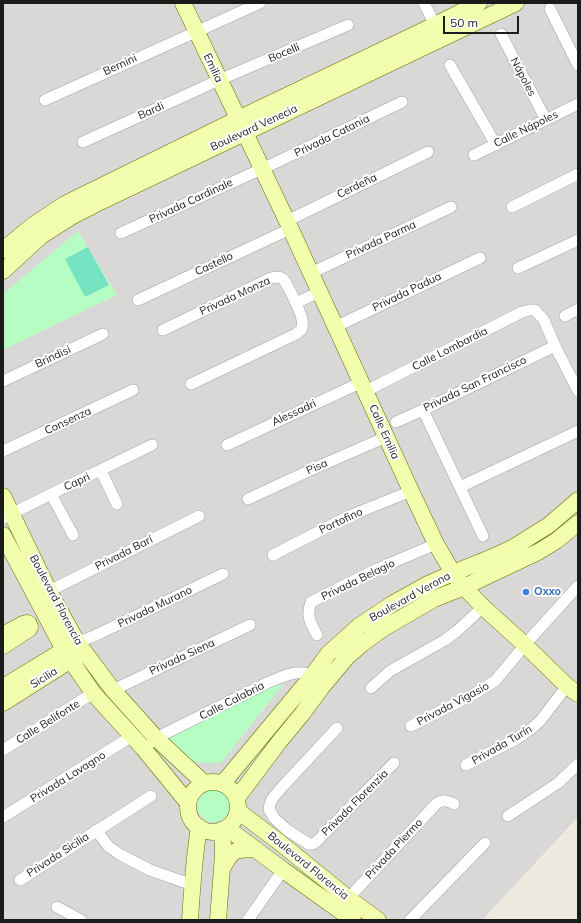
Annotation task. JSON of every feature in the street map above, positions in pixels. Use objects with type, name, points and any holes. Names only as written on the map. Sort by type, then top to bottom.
[{"type":"street","name":"Emilia","points":[[183,3],[241,126]]},
{"type":"street","name":"Bernini","points":[[45,100],[260,3]]},
{"type":"street","points":[[424,3],[435,25]]},
{"type":"street","name":"Boulevard Venecia","points":[[3,271],[41,236],[71,217],[241,126],[479,3]]},
{"type":"street","name":"Boulevard Venecia","points":[[3,250],[32,226],[65,204],[516,3]]},
{"type":"street","points":[[550,10],[578,65]]},
{"type":"street","name":"Bocelli","points":[[219,80],[348,25]]},
{"type":"street","name":"Nápoles","points":[[501,34],[546,120]]},
{"type":"street","points":[[450,65],[496,145]]},
{"type":"street","name":"Bardi","points":[[83,142],[219,80]]},
{"type":"street","name":"Privada Catania","points":[[262,169],[402,102]]},
{"type":"street","name":"Calle Nápoles","points":[[474,155],[578,104]]},
{"type":"street","name":"Calle Emilia","points":[[241,126],[364,386],[436,544],[453,573],[482,607],[525,645],[572,690]]},
{"type":"street","name":"Cerdeña","points":[[288,225],[428,152]]},
{"type":"street","name":"Privada Cardinale","points":[[121,233],[262,169]]},
{"type":"street","points":[[512,207],[578,174]]},
{"type":"street","name":"Privada Parma","points":[[311,273],[452,207]]},
{"type":"street","name":"Castello","points":[[138,300],[288,225]]},
{"type":"street","points":[[518,268],[578,240]]},
{"type":"street","name":"Privada Padua","points":[[335,327],[480,258]]},
{"type":"street","name":"Privada Monza","points":[[163,330],[271,278],[282,278],[296,303]]},
{"type":"street","points":[[191,384],[296,334],[302,329],[302,319],[296,303],[319,292]]},
{"type":"street","name":"Calle Lombardia","points":[[364,386],[522,312],[530,310],[535,310],[544,320],[555,346]]},
{"type":"street","points":[[565,316],[578,310]]},
{"type":"street","name":"Brindisi","points":[[3,381],[103,334]]},
{"type":"street","points":[[555,346],[578,390]]},
{"type":"street","name":"Privada San Francisco","points":[[396,422],[555,346]]},
{"type":"street","name":"Alessadri","points":[[227,444],[364,386]]},
{"type":"street","name":"Consenza","points":[[3,451],[133,390]]},
{"type":"street","points":[[423,410],[483,536]]},
{"type":"street","points":[[460,487],[578,431]]},
{"type":"street","name":"Pisa","points":[[248,499],[386,437]]},
{"type":"street","name":"Capri","points":[[7,516],[152,445]]},
{"type":"street","points":[[101,470],[117,504]]},
{"type":"street","name":"Portofino","points":[[273,555],[347,517],[411,490]]},
{"type":"street","points":[[51,494],[72,536]]},
{"type":"street","name":"Boulevard Florencia","points":[[3,496],[7,516],[49,591],[77,649],[93,693],[143,748],[188,803]]},
{"type":"street","name":"Boulevard Verona","points":[[238,805],[279,742],[302,714],[328,654],[359,626],[392,604],[428,584],[514,547],[549,525],[578,500]]},
{"type":"street","name":"Privada Barí","points":[[49,591],[199,516]]},
{"type":"street","name":"Boulevard Verona","points":[[223,783],[317,681],[384,628],[434,599],[464,587],[538,552],[556,541],[578,523]]},
{"type":"street","name":"Boulevard Florencia","points":[[3,535],[77,649],[156,738],[204,783]]},
{"type":"street","name":"Privada Belagio","points":[[317,635],[310,620],[308,610],[312,602],[377,569],[436,544]]},
{"type":"street","name":"Privada Murano","points":[[77,649],[223,574]]},
{"type":"street","name":"Privada Vigasio","points":[[411,726],[474,694],[495,681],[578,586]]},
{"type":"street","points":[[371,688],[390,671],[458,631],[482,607]]},
{"type":"street","name":"Privada Siena","points":[[113,690],[250,625]]},
{"type":"street","name":"Sicilia","points":[[3,687],[77,649]]},
{"type":"street","name":"Sicilia","points":[[3,703],[77,649]]},
{"type":"street","name":"Calle Calabria","points":[[143,748],[156,738],[281,677],[300,672],[317,681]]},
{"type":"street","name":"Privada Turín","points":[[466,765],[518,738],[531,729],[572,690]]},
{"type":"street","name":"Calle Belifonte","points":[[3,750],[93,693]]},
{"type":"street","name":"Privada Florenzia","points":[[337,728],[272,799],[269,809],[283,836],[313,844],[394,763]]},
{"type":"street","name":"Privada Lavagno","points":[[3,817],[132,736]]},
{"type":"street","points":[[508,816],[558,783],[578,764]]},
{"type":"street","points":[[213,781],[223,783],[234,792],[238,805],[236,818],[224,829],[213,832],[206,831],[192,821],[188,812],[188,803],[196,788],[204,783],[213,781]]},
{"type":"street","name":"Privada Sicilia","points":[[20,880],[151,796]]},
{"type":"street","name":"Privada Plermo","points":[[344,904],[437,803],[446,800],[454,804]]},
{"type":"street","name":"Boulevard Florencia","points":[[238,805],[283,836],[344,904],[353,920]]},
{"type":"street","points":[[190,920],[192,883],[199,827]]},
{"type":"street","points":[[218,920],[224,829]]},
{"type":"street","name":"Boulevard Florencia","points":[[224,829],[256,849],[283,870],[344,904],[378,920]]},
{"type":"street","name":"Privada Sicilia","points":[[96,830],[109,846],[121,855],[150,870],[184,882],[192,883]]},
{"type":"street","points":[[410,920],[485,843]]},
{"type":"street","points":[[222,869],[228,857],[236,850],[256,849]]},
{"type":"street","points":[[248,920],[283,870]]},
{"type":"street","points":[[57,907],[81,920]]},
{"type":"shaded area","points":[[3,3],[578,3],[578,817],[482,920],[3,920]]},
{"type":"green space","points":[[78,231],[117,295],[3,350],[3,294]]},
{"type":"green space","points":[[88,247],[109,285],[85,297],[65,259]]},
{"type":"green space","points":[[278,682],[282,686],[221,763],[203,763],[189,760],[165,737]]},
{"type":"green space","points":[[214,788],[226,793],[231,805],[226,817],[214,822],[202,817],[197,805],[202,793]]},
{"type":"place","name":"Oxxo","points":[[526,592]]}]
